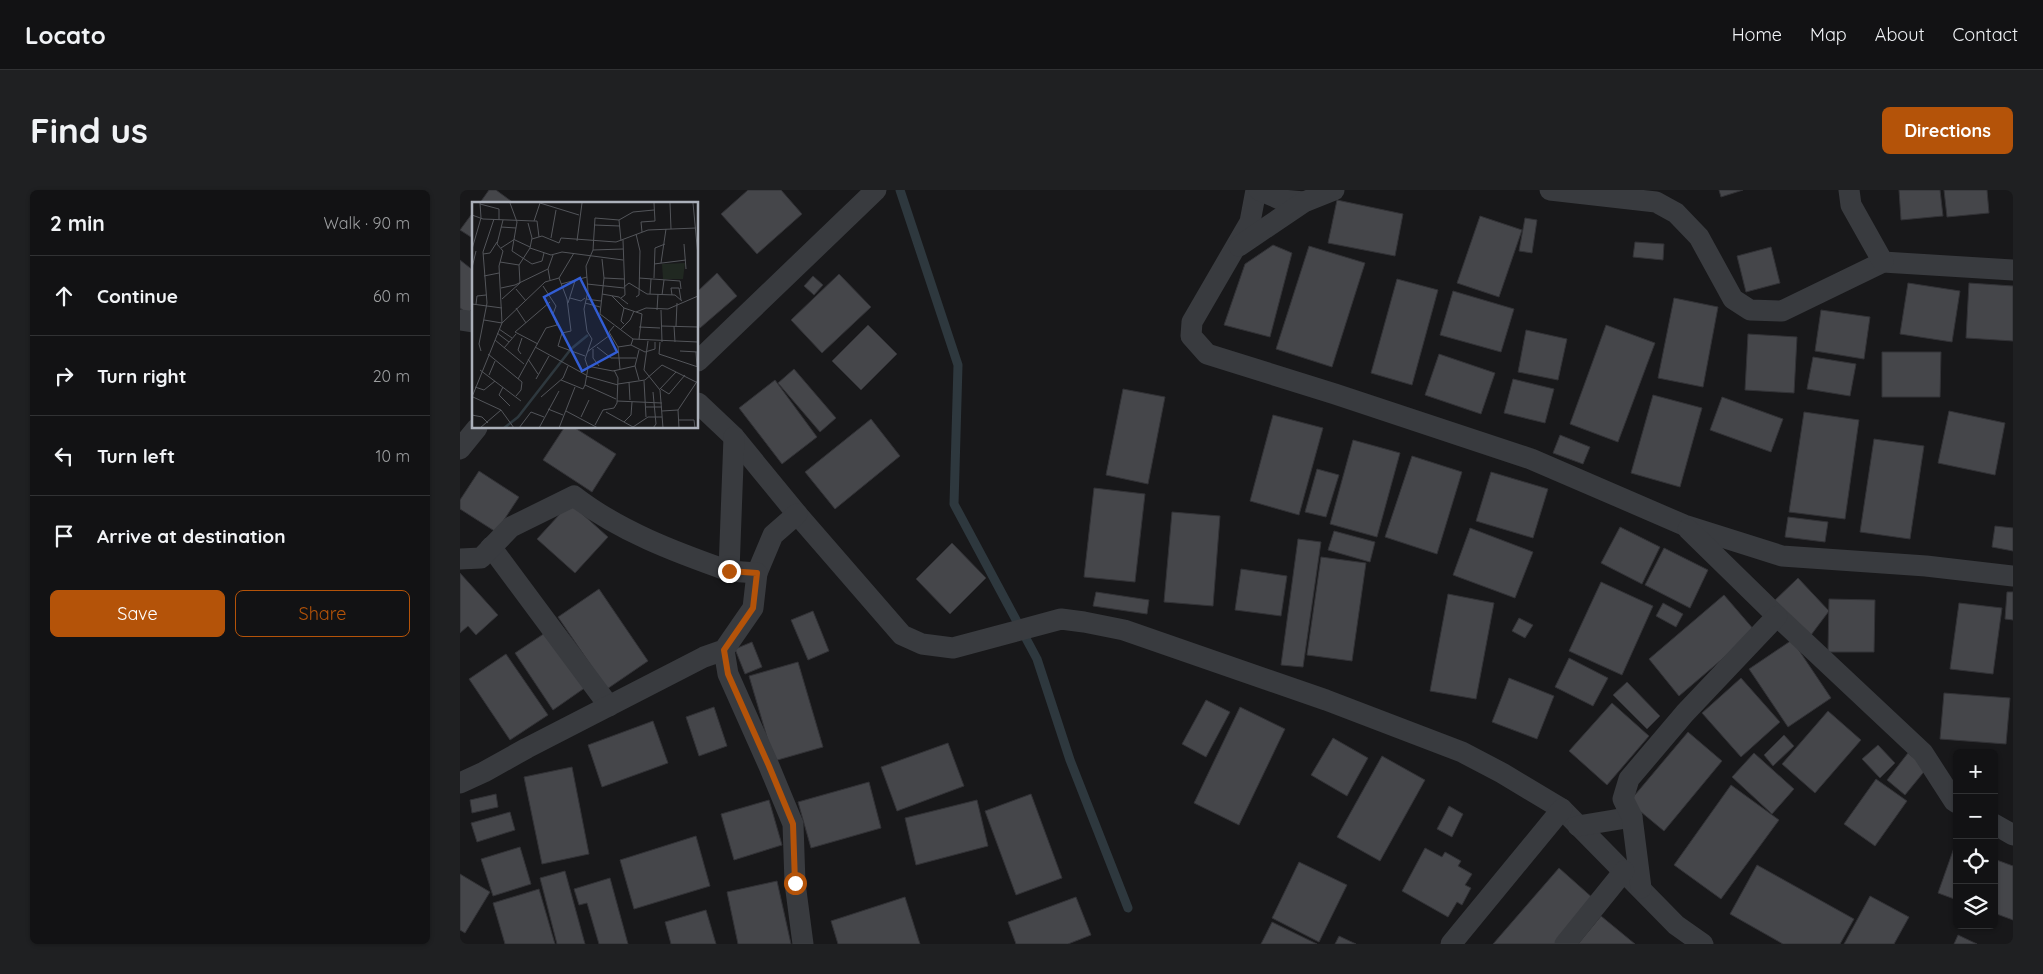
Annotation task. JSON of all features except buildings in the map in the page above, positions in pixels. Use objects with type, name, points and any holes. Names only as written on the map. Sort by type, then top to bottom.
[{"type":"street","points":[[699,360],[876,190]]},
{"type":"street","points":[[1304,202],[1282,200],[1257,190],[1250,222],[1192,322],[1191,336],[1206,354],[1335,394],[1531,459],[1684,525],[1782,556],[1926,566],[2013,576]]},
{"type":"street","points":[[1235,249],[1304,202],[1334,190]]},
{"type":"street","points":[[1550,190],[1656,202],[1676,213],[1699,237],[1733,299],[1750,310],[1782,311],[1883,262],[2013,270]]},
{"type":"street","points":[[1849,190],[1851,205],[1883,262]]},
{"type":"street","points":[[699,404],[734,437],[797,514],[902,635],[922,644],[953,648],[1061,619],[1124,630],[1326,700],[1462,752],[1502,773],[1562,809],[1676,925],[1703,944]]},
{"type":"street","points":[[460,449],[476,429]]},
{"type":"street","points":[[729,571],[734,437]]},
{"type":"street","points":[[460,559],[480,558],[511,527],[574,496],[597,514],[673,551],[729,571],[757,573]]},
{"type":"street","points":[[460,783],[704,657],[724,650],[753,608],[757,573],[773,535],[797,514]]},
{"type":"street","points":[[1684,525],[1776,616],[1923,753],[1953,799]]},
{"type":"street","points":[[491,547],[609,706]]},
{"type":"street","points":[[1640,888],[1632,816],[1623,800],[1629,779],[1776,616]]},
{"type":"street","points":[[724,650],[728,674],[793,824],[795,883],[803,944]]},
{"type":"street","points":[[1457,942],[1562,809]]},
{"type":"street","points":[[1578,826],[1632,816]]},
{"type":"street","points":[[1998,826],[2013,835]]},
{"type":"street","points":[[1566,944],[1624,871]]},
{"type":"waterway","points":[[900,190],[958,365],[954,504],[1037,659],[1070,760],[1128,908]]},
{"type":"route","points":[[729,571],[757,573],[753,608],[724,650],[728,674],[793,824],[795,883]]}]
